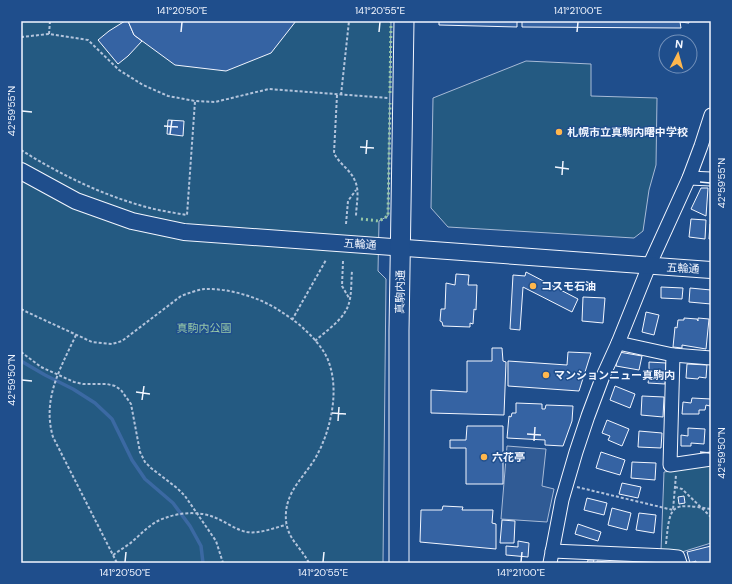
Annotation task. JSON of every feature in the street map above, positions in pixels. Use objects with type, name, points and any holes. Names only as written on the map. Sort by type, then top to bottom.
[{"type":"highway","name":"真駒内通","points":[[399,563],[400,247],[404,21]]},
{"type":"main road","name":"五輪通","points":[[21,171],[76,201],[132,221],[176,230],[711,270]]},
{"type":"street","points":[[680,563],[678,557],[665,556],[626,558],[551,557],[567,484],[588,416],[649,266],[689,178],[711,115]]},
{"type":"street","points":[[689,178],[711,179]]},
{"type":"street","points":[[618,343],[673,355],[711,358]]},
{"type":"street","points":[[673,355],[670,465],[711,460]]},
{"type":"path","points":[[49,34],[50,21]]},
{"type":"path","points":[[341,95],[349,21]]},
{"type":"path","points":[[21,37],[49,34],[88,40],[119,70],[143,85],[168,96],[195,101],[216,102],[269,89],[393,99]]},
{"type":"path","points":[[337,95],[334,153],[337,159],[355,180],[357,189],[356,217]]},
{"type":"path","points":[[21,150],[48,167],[91,188],[151,208],[187,215],[195,101]]},
{"type":"path","points":[[346,224],[348,201],[357,189]]},
{"type":"path","points":[[292,320],[326,260]]},
{"type":"path","points":[[343,261],[342,286],[350,299]]},
{"type":"path","points":[[315,341],[340,319],[348,307],[352,271]]},
{"type":"path","points":[[21,308],[28,314],[92,342],[112,344],[122,341],[181,296],[205,289],[257,298],[304,328],[327,359],[331,369],[333,384],[332,415],[324,441],[308,470],[295,485],[287,503],[286,525],[295,544],[309,563]]},
{"type":"path","points":[[76,335],[53,386],[49,414],[50,425],[53,437],[117,563]]},
{"type":"path","points":[[21,352],[41,366],[74,382],[83,384],[107,384],[121,390],[131,404],[140,452],[145,462],[185,496],[216,541],[223,563]]},
{"type":"path","points":[[665,556],[667,534],[673,510],[677,464]]},
{"type":"path","points":[[567,484],[673,510],[679,506],[687,505],[711,509]]},
{"type":"path","points":[[675,487],[682,489],[711,517]]},
{"type":"path","points":[[113,555],[150,526],[164,518],[175,515],[196,513],[215,517],[236,529],[245,532],[257,532],[286,525]]},
{"type":"green space","name":"真駒内公園","points":[[21,21],[391,21],[388,216],[379,221],[378,271],[386,279],[383,563],[21,563]]},
{"type":"green space","points":[[526,61],[591,64],[591,96],[657,98],[656,165],[649,190],[643,231],[634,238],[448,227],[431,208],[433,98]]},
{"type":"green space","points":[[711,465],[711,543],[682,552],[661,551],[664,472]]},
{"type":"shaded area","points":[[507,446],[546,449],[542,486],[554,489],[547,522],[501,519]]},
{"type":"building","points":[[125,21],[128,21],[134,35],[142,41],[118,64],[98,40]]},
{"type":"building","points":[[128,21],[296,21],[271,53],[226,71],[175,65],[134,35]]},
{"type":"building","points":[[439,21],[517,21],[517,27],[439,25]]},
{"type":"building","points":[[522,21],[689,21],[689,23],[680,22],[681,28],[522,27]]},
{"type":"building","points":[[168,120],[184,121],[183,136],[167,134]]},
{"type":"building","points":[[701,188],[708,188],[706,216],[691,209]]},
{"type":"building","points":[[691,219],[706,220],[705,239],[689,237]]},
{"type":"building","points":[[710,224],[711,239],[709,239]]},
{"type":"building","points":[[526,272],[578,299],[572,312],[523,287],[520,330],[510,329],[513,275],[525,276]]},
{"type":"building","points":[[456,274],[469,275],[468,285],[477,285],[476,310],[474,309],[473,324],[470,323],[470,327],[443,326],[442,322],[440,321],[441,309],[445,309],[446,283],[455,285]]},
{"type":"building","points":[[661,287],[683,288],[682,299],[661,298]]},
{"type":"building","points":[[690,288],[711,290],[711,304],[689,302]]},
{"type":"building","points":[[583,297],[605,298],[603,323],[582,321]]},
{"type":"building","points":[[646,312],[659,315],[654,335],[642,332]]},
{"type":"building","points":[[684,318],[697,319],[698,321],[698,318],[709,319],[706,349],[682,345],[682,348],[673,347],[675,327],[677,328],[678,320],[684,320]]},
{"type":"building","points":[[492,348],[502,348],[503,361],[506,362],[504,415],[431,413],[431,390],[467,392],[467,361],[492,361]]},
{"type":"building","name":"マンションニュー真駒内","points":[[568,352],[591,353],[579,391],[508,386],[508,361],[567,365]]},
{"type":"building","points":[[619,352],[642,356],[639,370],[616,366]]},
{"type":"building","points":[[649,362],[666,363],[665,384],[648,383],[649,377],[655,377],[655,372],[649,372]]},
{"type":"building","points":[[687,364],[707,365],[706,378],[686,378]]},
{"type":"building","points":[[615,386],[635,394],[630,408],[610,400]]},
{"type":"building","points":[[642,396],[664,397],[663,417],[641,415]]},
{"type":"building","points":[[692,398],[711,399],[710,406],[706,405],[705,410],[699,410],[699,414],[682,414],[683,402],[691,403]]},
{"type":"building","points":[[516,403],[542,404],[542,409],[545,409],[546,405],[573,406],[572,421],[563,446],[545,445],[545,440],[507,438],[509,416],[511,417],[512,413],[516,413]]},
{"type":"building","points":[[607,420],[629,429],[622,446],[608,440],[610,436],[602,433]]},
{"type":"building","points":[[467,426],[503,426],[503,484],[466,484],[466,448],[450,448],[450,440],[466,440]]},
{"type":"building","points":[[688,428],[705,429],[704,444],[691,443],[691,446],[681,446],[681,435],[688,436]]},
{"type":"building","points":[[639,431],[662,433],[661,448],[638,447]]},
{"type":"building","points":[[601,452],[625,460],[620,475],[596,468]]},
{"type":"building","points":[[632,462],[656,463],[655,480],[631,478]]},
{"type":"building","points":[[622,483],[641,487],[638,498],[619,494]]},
{"type":"building","points":[[684,496],[685,503],[679,504],[678,497]]},
{"type":"building","points":[[587,498],[607,503],[604,515],[584,510]]},
{"type":"building","points":[[443,506],[463,507],[462,510],[493,510],[492,523],[496,524],[496,549],[420,542],[421,510],[442,510]]},
{"type":"building","points":[[612,508],[631,513],[627,530],[608,525]]},
{"type":"building","points":[[639,513],[656,515],[654,533],[636,530]]},
{"type":"building","points":[[502,520],[515,521],[514,543],[500,543]]},
{"type":"building","points":[[578,524],[601,532],[598,541],[575,534]]},
{"type":"building","points":[[518,541],[529,543],[528,557],[506,555],[506,546],[518,547]]},
{"type":"building","points":[[711,546],[711,563],[696,563],[696,561],[690,563],[687,552]]},
{"type":"building","points":[[588,560],[594,560],[593,563],[587,563]]},
{"type":"building","points":[[597,561],[616,563],[597,563]]},
{"type":"waterway","points":[[21,361],[73,389],[95,403],[112,419],[132,460],[145,479],[173,503],[190,526],[201,546],[203,563]]},
{"type":"hedge","points":[[390,93],[391,21]]},
{"type":"hedge","points":[[361,219],[379,221],[388,216],[390,103]]},
{"type":"place","name":"札幌市立真駒内曙中学校","points":[[559,132]]},
{"type":"place","name":"コスモ石油","points":[[533,286]]},
{"type":"place","name":"マンションニュー真駒内","points":[[546,375]]},
{"type":"place","name":"六花亭","points":[[484,457]]}]
